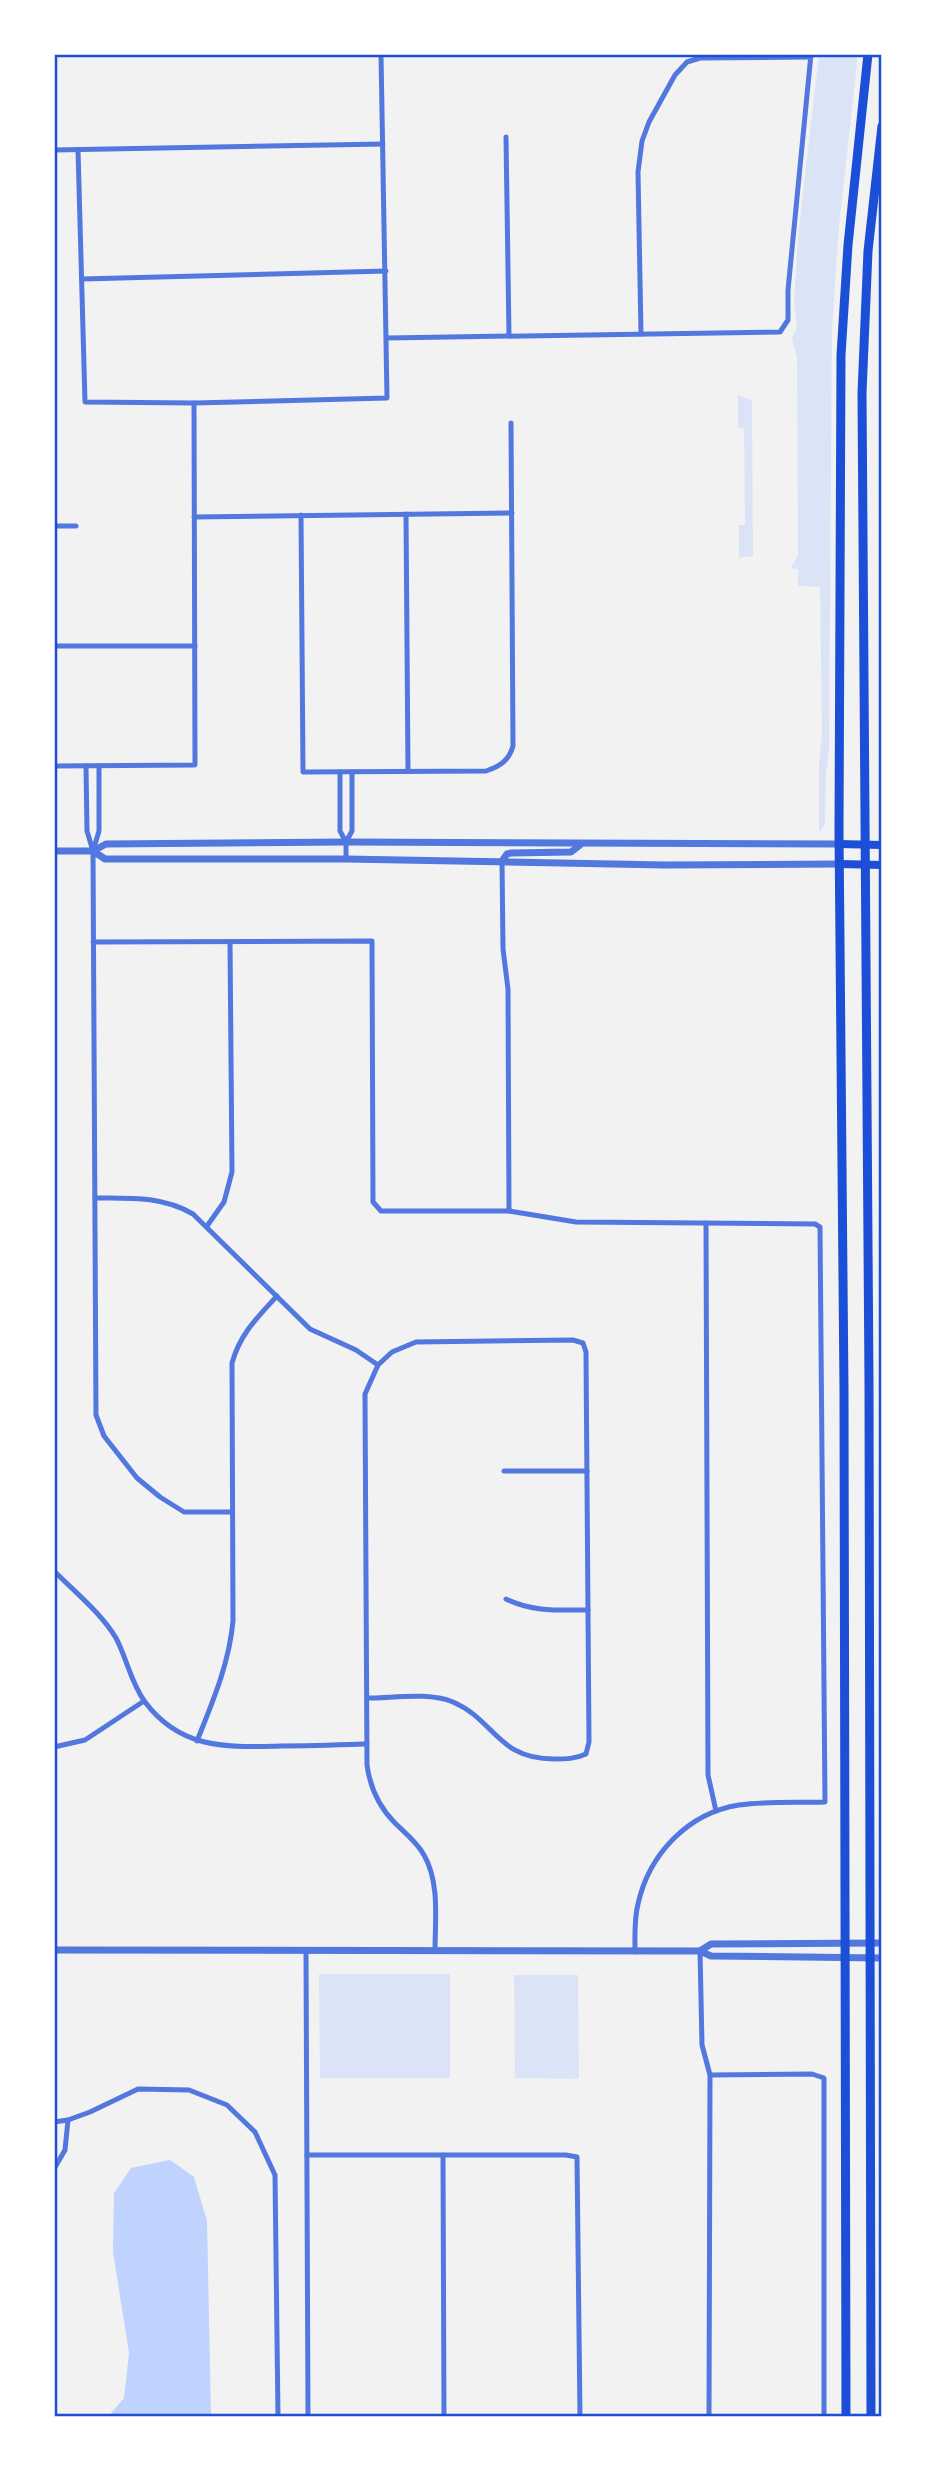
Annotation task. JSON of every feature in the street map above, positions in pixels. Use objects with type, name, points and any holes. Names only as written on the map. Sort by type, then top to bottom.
[{"type":"main road","points":[[846,2417],[844,1377],[839,844],[842,336],[867,54]]},
{"type":"main road","points":[[871,2417],[869,1384],[862,355],[868,251],[882,126]]},
{"type":"main road","points":[[839,844],[882,845]]},
{"type":"main road","points":[[840,864],[882,865]]},
{"type":"street","points":[[78,150],[85,402],[194,403],[387,398],[381,54]]},
{"type":"street","points":[[387,338],[780,332],[788,320],[788,290],[811,56],[700,58],[687,62],[675,75],[649,122],[639,156],[641,334]]},
{"type":"street","points":[[506,137],[509,337]]},
{"type":"street","points":[[54,150],[383,144]]},
{"type":"street","points":[[82,279],[386,271]]},
{"type":"street","points":[[54,766],[195,765],[194,403]]},
{"type":"street","points":[[301,515],[303,772],[486,771],[497,768],[505,762],[513,746],[512,423]]},
{"type":"street","points":[[194,517],[512,513]]},
{"type":"street","points":[[406,514],[408,771]]},
{"type":"street","points":[[54,526],[76,526]]},
{"type":"street","points":[[54,646],[195,646]]},
{"type":"street","points":[[86,766],[87,831],[93,851],[105,859],[840,864]]},
{"type":"street","points":[[99,766],[99,831],[93,851],[96,1415],[104,1436],[137,1478],[160,1497],[184,1512],[232,1512]]},
{"type":"street","points":[[340,772],[340,831],[346,842]]},
{"type":"street","points":[[346,859],[346,842],[352,831],[352,772]]},
{"type":"street","points":[[54,851],[93,851],[106,844],[839,844]]},
{"type":"street","points":[[509,1211],[508,989],[503,949],[502,862],[507,854],[511,853],[571,852],[580,844]]},
{"type":"street","points":[[93,942],[372,941],[373,1202],[381,1211],[509,1211],[576,1222],[815,1224],[820,1227],[825,1802],[753,1804],[716,1811],[685,1829],[666,1847],[650,1869],[637,1906],[635,1952]]},
{"type":"street","points":[[207,1226],[224,1202],[232,1172],[230,942]]},
{"type":"street","points":[[95,1198],[145,1198],[168,1202],[192,1214],[310,1329],[356,1350],[377,1365]]},
{"type":"street","points":[[706,1223],[708,1775],[716,1811]]},
{"type":"street","points":[[197,1741],[224,1675],[233,1621],[232,1363],[247,1328],[277,1296]]},
{"type":"street","points":[[367,1698],[441,1699],[464,1709],[507,1746],[518,1752],[543,1759],[586,1755],[589,1742],[586,1352],[583,1343],[573,1340],[428,1340],[392,1352],[377,1365],[365,1394],[367,1744],[369,1777],[377,1799],[424,1855],[430,1870],[435,1901],[435,1952]]},
{"type":"street","points":[[504,1471],[587,1471]]},
{"type":"street","points":[[55,1574],[105,1623],[116,1639],[144,1701],[166,1724],[197,1741],[228,1747],[367,1744]]},
{"type":"street","points":[[506,1599],[522,1607],[537,1610],[588,1610]]},
{"type":"street","points":[[54,1747],[85,1740],[144,1701]]},
{"type":"street","points":[[700,1951],[711,1944],[882,1942]]},
{"type":"street","points":[[54,1950],[700,1951],[711,1956],[882,1958]]},
{"type":"street","points":[[306,1951],[308,2417]]},
{"type":"street","points":[[700,1951],[702,2045],[710,2075],[709,2417]]},
{"type":"street","points":[[710,2075],[812,2074],[824,2078],[824,2417]]},
{"type":"street","points":[[54,2122],[68,2120],[138,2089],[189,2090],[227,2105],[255,2132],[275,2175],[278,2417]]},
{"type":"street","points":[[54,2169],[65,2150],[68,2120]]},
{"type":"street","points":[[307,2155],[577,2157],[580,2417]]},
{"type":"street","points":[[443,2155],[444,2417]]},
{"type":"shaded area","points":[[819,54],[858,54],[839,226],[832,329],[829,750],[825,824],[819,833],[819,764],[822,735],[820,587],[798,586],[798,569],[791,568],[798,555],[797,358],[792,338],[797,328],[794,301],[798,237]]},
{"type":"shaded area","points":[[738,395],[752,400],[753,556],[739,558],[739,525],[745,525],[744,428],[738,428]]},
{"type":"shaded area","points":[[319,1974],[450,1974],[450,2078],[320,2078]]},
{"type":"shaded area","points":[[514,1975],[578,1975],[579,2079],[515,2078]]},
{"type":"water","points":[[170,2160],[194,2177],[207,2221],[211,2415],[108,2417],[124,2398],[129,2353],[113,2252],[114,2193],[131,2168]]}]
